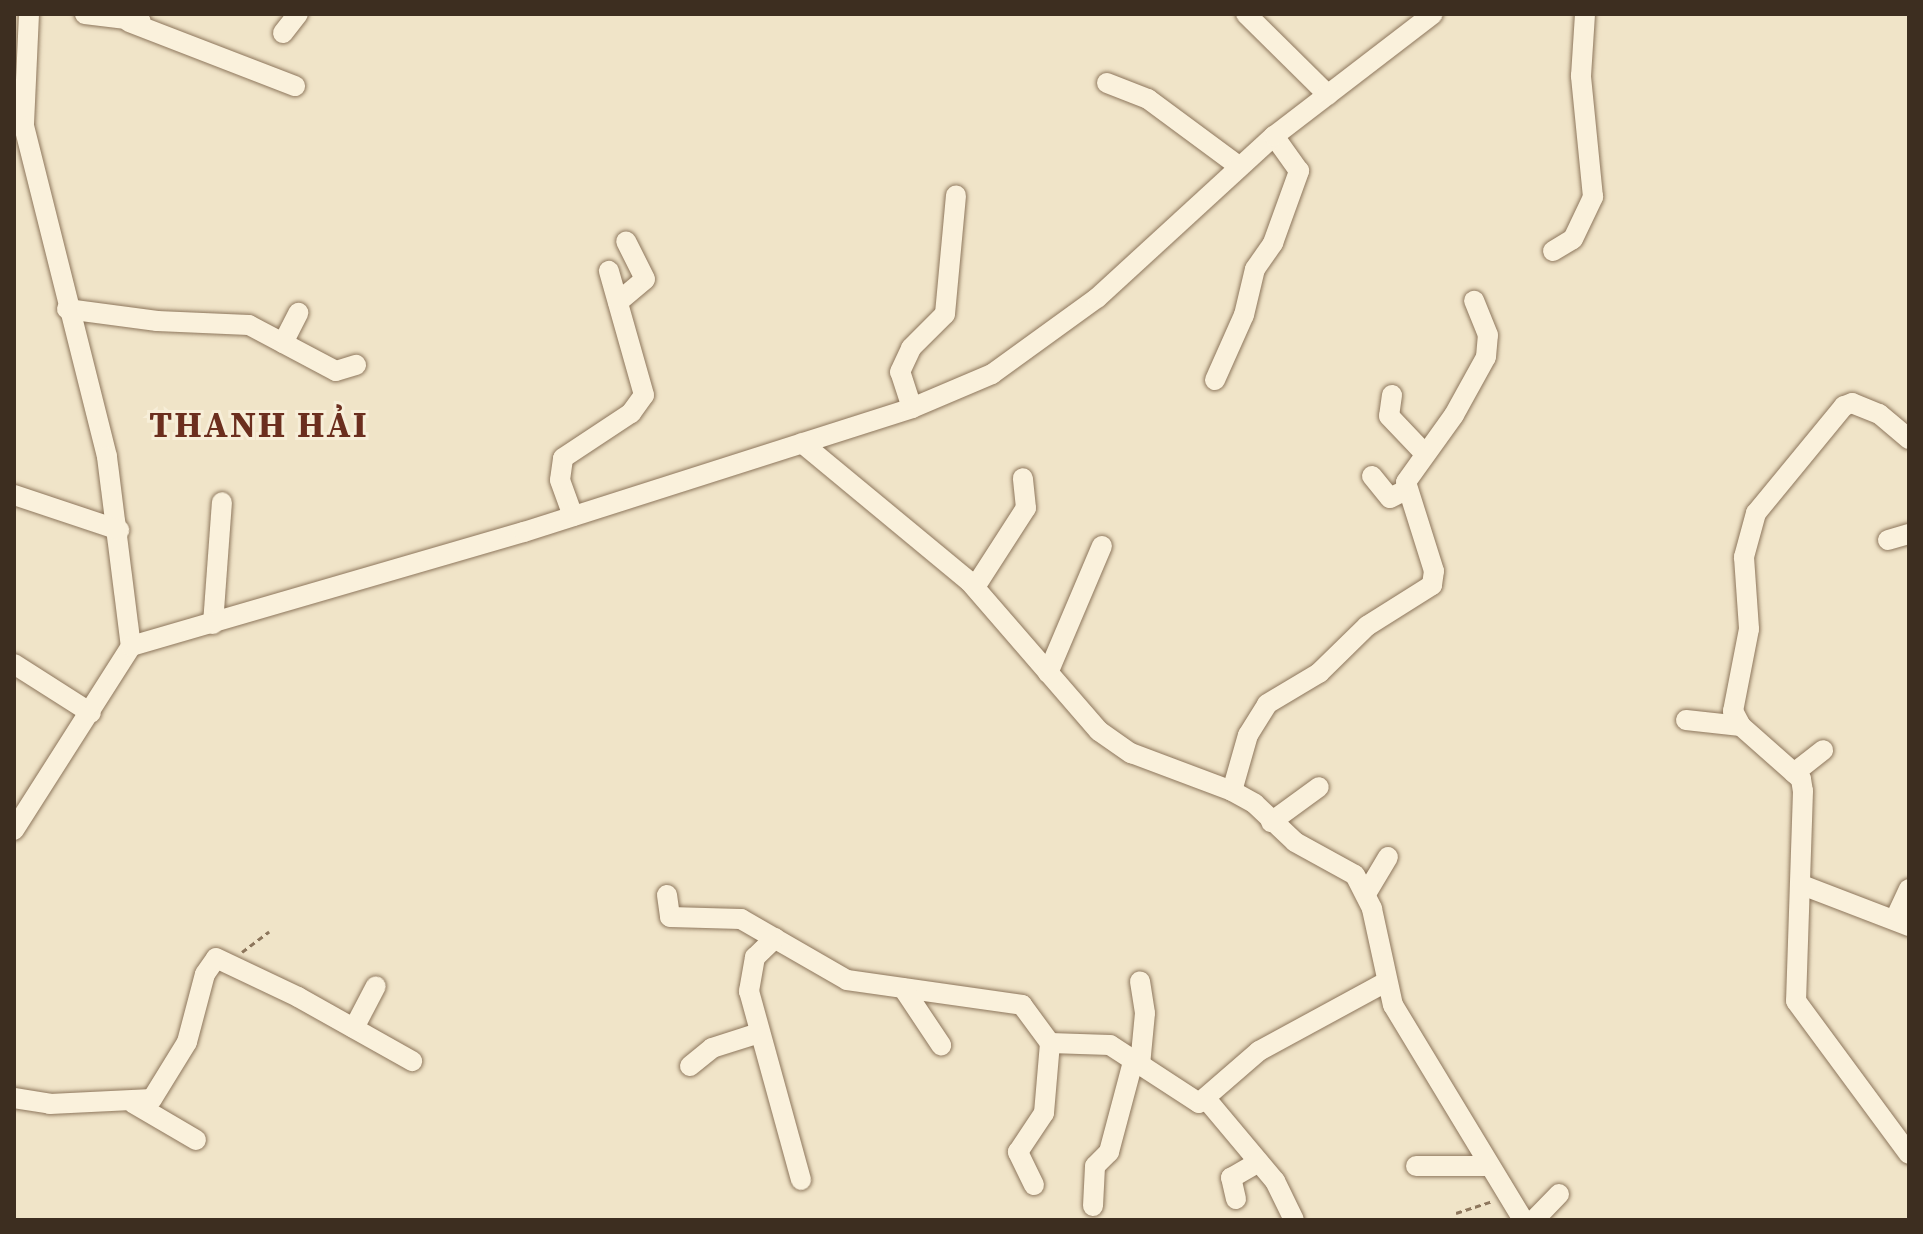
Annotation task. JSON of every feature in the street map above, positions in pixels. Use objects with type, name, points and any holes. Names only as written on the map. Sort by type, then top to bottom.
[{"type":"street","points":[[14,830],[131,646],[119,530],[107,457],[67,309],[24,126],[29,14]]},
{"type":"street","points":[[85,14],[139,18],[295,86]]},
{"type":"street","points":[[283,33],[298,14]]},
{"type":"street","points":[[1246,14],[1328,95]]},
{"type":"street","points":[[131,646],[573,516],[912,408],[992,374],[1097,298],[1274,136],[1433,14]]},
{"type":"street","points":[[1553,251],[1573,239],[1593,197],[1581,76],[1585,14]]},
{"type":"street","points":[[1107,83],[1148,99],[1240,167]]},
{"type":"street","points":[[1215,380],[1244,315],[1255,269],[1273,243],[1299,171],[1274,136]]},
{"type":"street","points":[[912,408],[900,372],[911,348],[945,314],[956,196]]},
{"type":"street","points":[[618,302],[645,279],[626,241]]},
{"type":"street","points":[[573,516],[560,480],[563,458],[631,413],[644,395],[609,271]]},
{"type":"street","points":[[1372,476],[1390,498],[1406,490],[1486,357],[1488,335],[1474,301]]},
{"type":"street","points":[[67,309],[157,321],[249,325],[336,371],[356,365]]},
{"type":"street","points":[[283,343],[298,313]]},
{"type":"street","points":[[1392,395],[1389,416],[1425,454]]},
{"type":"street","points":[[1908,1146],[1796,1001],[1805,814],[1801,779],[1741,726],[1733,698],[1749,629],[1744,557],[1756,513],[1844,406],[1879,414],[1909,439]]},
{"type":"street","points":[[802,443],[975,587],[1099,731],[1131,753],[1232,791],[1271,822],[1355,875],[1366,894],[1386,982],[1422,1060],[1523,1220]]},
{"type":"street","points":[[975,587],[1026,508],[1023,478]]},
{"type":"street","points":[[1232,791],[1248,735],[1267,704],[1340,657],[1367,626],[1432,585],[1434,571],[1406,490]]},
{"type":"street","points":[[14,495],[119,530]]},
{"type":"street","points":[[213,624],[222,502]]},
{"type":"street","points":[[1888,540],[1909,534]]},
{"type":"street","points":[[1048,673],[1102,546]]},
{"type":"street","points":[[14,664],[91,713]]},
{"type":"street","points":[[1686,720],[1741,726]]},
{"type":"street","points":[[1794,773],[1823,750]]},
{"type":"street","points":[[1271,822],[1319,787]]},
{"type":"street","points":[[1366,894],[1388,857]]},
{"type":"street","points":[[1802,885],[1902,922],[1909,889]]},
{"type":"street","points":[[667,895],[670,917],[741,919],[847,980],[1022,1005],[1050,1043],[1044,1113],[1018,1152],[1034,1185]]},
{"type":"street","points":[[775,938],[755,957],[750,974],[759,1033],[801,1180]]},
{"type":"street","points":[[14,1098],[50,1104],[133,1103],[152,1099],[162,1089],[187,1042],[210,963],[223,958],[412,1061]]},
{"type":"street","points":[[1093,1206],[1095,1166],[1109,1152],[1136,1064],[1145,1013],[1140,981]]},
{"type":"street","points":[[1207,1100],[1259,1051],[1386,982]]},
{"type":"street","points":[[354,1028],[376,986]]},
{"type":"street","points":[[903,988],[941,1045]]},
{"type":"street","points":[[690,1066],[712,1048],[759,1033]]},
{"type":"street","points":[[1050,1043],[1100,1041],[1185,1098],[1207,1100],[1259,1162],[1293,1209],[1294,1220]]},
{"type":"street","points":[[133,1103],[196,1140]]},
{"type":"street","points":[[1236,1199],[1231,1178],[1259,1162]]},
{"type":"street","points":[[1416,1166],[1489,1166]]},
{"type":"street","points":[[1534,1220],[1559,1194]]},
{"type":"path","points":[[223,958],[269,932]]},
{"type":"path","points":[[1456,1213],[1508,1196]]},
{"type":"district","name":"THANH HẢI","points":[[259,425]]}]
